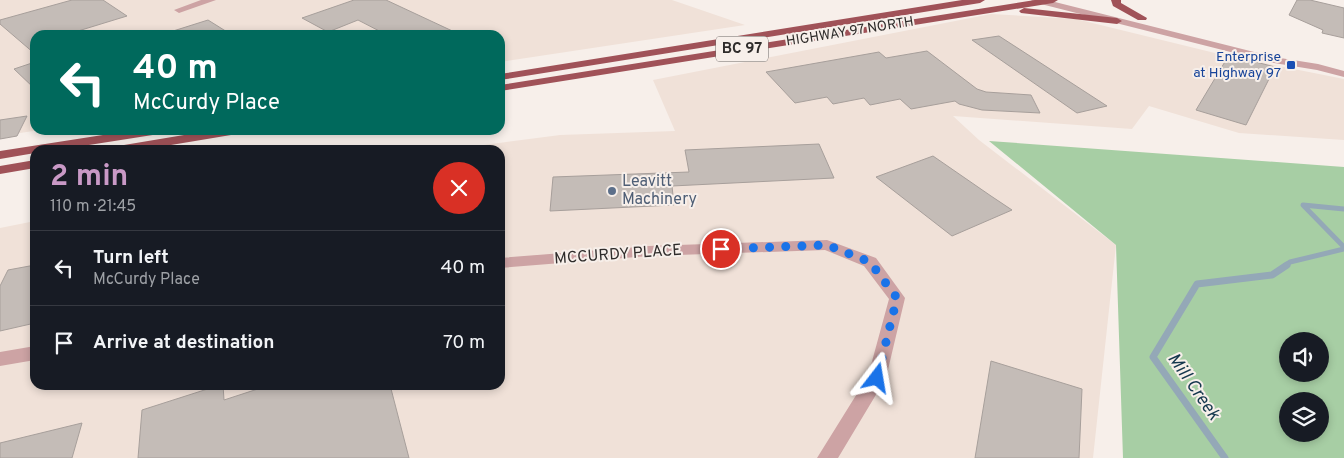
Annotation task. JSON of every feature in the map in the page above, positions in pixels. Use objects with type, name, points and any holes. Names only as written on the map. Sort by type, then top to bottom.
[{"type":"highway","points":[[931,7],[949,0]]},
{"type":"highway","points":[[1116,0],[1116,4],[1142,18]]},
{"type":"highway","name":"HIGHWAY 97 NORTH","points":[[505,76],[931,7],[982,6],[1044,1]]},
{"type":"highway","points":[[982,6],[1117,21]]},
{"type":"highway","name":"HIGHWAY 97 NORTH","points":[[505,87],[982,6]]},
{"type":"highway","points":[[64,145],[127,135]]},
{"type":"highway","points":[[148,145],[207,135]]},
{"type":"highway","points":[[0,155],[30,150]]},
{"type":"highway","points":[[0,170],[30,165]]},
{"type":"street","points":[[179,10],[211,0]]},
{"type":"street","points":[[1070,0],[1292,56],[1318,67]]},
{"type":"street","points":[[1044,1],[1274,60],[1318,67],[1344,74]]},
{"type":"street","name":"MCCURDY PLACE","points":[[505,263],[649,251],[827,245],[870,262],[897,298],[877,378],[827,458]]},
{"type":"street","points":[[0,359],[30,353]]},
{"type":"shaded area","points":[[0,0],[672,0],[745,25],[505,61],[505,30],[30,30],[30,132],[0,136]]},
{"type":"shaded area","points":[[991,14],[1076,19],[1219,54],[1344,79],[1344,140],[1239,133],[1149,106],[1132,129],[953,116],[979,140],[1116,245],[1093,458],[0,458],[0,228],[30,222],[30,390],[505,390],[505,145],[484,145],[560,135],[675,131],[653,80]]},
{"type":"green space","points":[[989,141],[1344,167],[1344,458],[1123,458],[1116,245]]},
{"type":"building","points":[[72,0],[103,0],[127,16],[81,30],[30,30],[30,50],[0,24],[0,20]]},
{"type":"building","points":[[354,0],[386,0],[450,30],[377,30],[358,20],[333,30],[324,30],[302,18]]},
{"type":"building","points":[[1297,0],[1310,0],[1344,8],[1344,38],[1322,33],[1323,30],[1289,15]]},
{"type":"building","points":[[208,20],[224,30],[176,30]]},
{"type":"building","points":[[999,36],[1107,106],[1077,113],[972,40]]},
{"type":"building","points":[[927,51],[977,89],[986,92],[1031,95],[1040,113],[982,110],[959,104],[955,101],[911,109],[900,99],[870,105],[864,98],[833,104],[827,97],[795,103],[766,72],[879,52],[886,58]]},
{"type":"building","points":[[1229,55],[1275,67],[1246,125],[1196,110]]},
{"type":"building","points":[[30,64],[30,84],[14,69]]},
{"type":"building","points":[[27,116],[17,136],[0,139],[0,120]]},
{"type":"building","points":[[819,144],[834,178],[672,186],[674,205],[550,211],[553,177],[689,172],[685,150]]},
{"type":"building","points":[[933,156],[1012,210],[952,236],[876,177]]},
{"type":"building","points":[[30,266],[30,324],[0,331],[0,286],[8,270]]},
{"type":"building","points":[[991,361],[1082,389],[1079,458],[975,458]]},
{"type":"building","points":[[204,390],[223,390],[224,400],[255,390],[391,390],[409,458],[138,458],[142,410]]},
{"type":"building","points":[[82,423],[72,458],[0,458],[0,443]]},
{"type":"waterway","name":"Mill Creek","points":[[1344,209],[1303,205],[1344,247]]},
{"type":"waterway","name":"Mill Creek","points":[[1285,266],[1290,262],[1344,249]]},
{"type":"waterway","name":"Mill Creek","points":[[1225,458],[1153,357],[1197,284],[1272,275],[1287,265]]},
{"type":"place","name":"Enterprise at Highway 97","points":[[1291,65]]},
{"type":"place","name":"Leavitt Machinery","points":[[612,191]]},
{"type":"route","points":[[721,249],[827,245],[870,262],[897,298],[877,378]]}]
